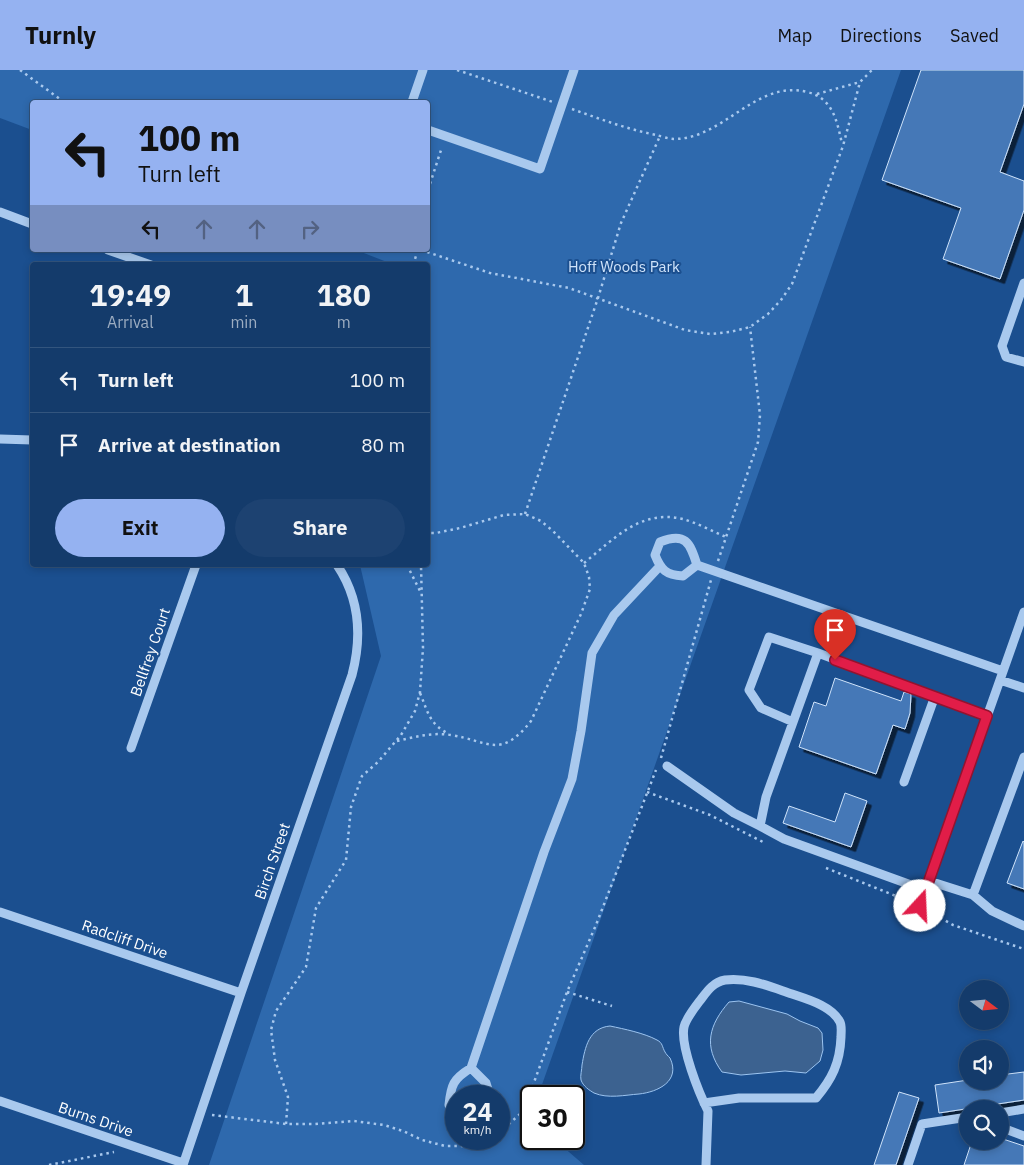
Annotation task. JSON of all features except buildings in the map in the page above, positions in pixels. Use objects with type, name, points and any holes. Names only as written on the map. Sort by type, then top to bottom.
[{"type":"street","points":[[413,100],[423,70]]},
{"type":"street","points":[[430,131],[540,169],[574,70]]},
{"type":"street","points":[[0,212],[30,223]]},
{"type":"street","points":[[114,252],[142,262]]},
{"type":"street","points":[[1024,283],[1002,346],[1006,357],[1024,362]]},
{"type":"street","points":[[0,439],[30,440]]},
{"type":"street","points":[[672,537],[684,539],[692,549],[697,565],[683,576],[671,575],[660,566],[654,555],[660,542],[672,537]]},
{"type":"street","points":[[697,565],[1001,675],[1024,688]]},
{"type":"street","points":[[453,1085],[458,1076],[471,1068],[544,852],[572,779],[592,653],[614,615],[660,566]]},
{"type":"street","name":"Bellfrey Court","points":[[131,748],[195,567]]},
{"type":"street","name":"Birch Street","points":[[183,1164],[357,656],[359,634],[356,612],[352,593],[339,567]]},
{"type":"street","points":[[920,906],[1024,612]]},
{"type":"street","points":[[793,722],[761,708],[749,690],[769,637],[987,716]]},
{"type":"street","points":[[760,826],[766,797],[818,654]]},
{"type":"street","points":[[904,782],[935,696]]},
{"type":"street","points":[[973,895],[1024,757]]},
{"type":"street","points":[[663,764],[734,813],[784,840],[926,890]]},
{"type":"street","points":[[929,881],[973,895],[992,910],[1024,926]]},
{"type":"street","name":"Radcliff Drive","points":[[0,912],[241,993]]},
{"type":"street","points":[[704,1103],[739,1098],[816,1098],[828,1084],[836,1067],[841,1047],[841,1024],[836,1016],[816,1001],[742,980],[724,980],[716,984],[701,999],[684,1029],[684,1042],[692,1073],[704,1103],[708,1111],[706,1165]]},
{"type":"street","points":[[471,1068],[487,1085]]},
{"type":"street","name":"Burns Drive","points":[[0,1101],[183,1164]]},
{"type":"street","points":[[1009,1112],[1024,1109]]},
{"type":"street","points":[[910,1164],[922,1124],[959,1118]]},
{"type":"street","points":[[1009,1130],[1024,1136]]},
{"type":"path","points":[[20,70],[61,100]]},
{"type":"path","points":[[457,70],[635,131],[674,139],[697,135],[727,120],[771,93],[794,89],[817,94],[860,82],[872,70]]},
{"type":"path","points":[[426,252],[490,273],[568,288],[685,330],[710,334],[750,328],[768,314],[792,284],[843,146],[860,82]]},
{"type":"path","points":[[817,94],[832,110],[843,146]]},
{"type":"path","points":[[430,184],[445,136]]},
{"type":"path","points":[[525,514],[598,298],[621,223],[660,136]]},
{"type":"path","points":[[663,764],[714,571],[758,442],[760,415],[750,328]]},
{"type":"path","points":[[395,742],[436,734],[452,735],[494,746],[520,734],[531,721],[581,614],[590,589],[584,563],[541,521],[525,514],[504,515],[460,528],[430,533]]},
{"type":"path","points":[[584,563],[631,525],[653,517],[682,519],[726,537]]},
{"type":"path","points":[[409,567],[422,596]]},
{"type":"path","points":[[286,1124],[288,1097],[276,1060],[271,1030],[276,1011],[306,967],[316,908],[346,860],[351,806],[362,776],[378,762],[401,735],[415,711],[420,692],[423,648],[421,567]]},
{"type":"path","points":[[420,692],[429,716],[438,728],[452,735]]},
{"type":"path","points":[[510,1123],[521,1113],[529,1096],[566,992],[596,925],[656,770]]},
{"type":"path","points":[[647,792],[710,815],[768,844]]},
{"type":"path","points":[[819,865],[920,906],[953,925],[1024,950]]},
{"type":"path","points":[[566,992],[612,1006]]},
{"type":"path","points":[[200,1114],[286,1124],[315,1124],[354,1120],[391,1127],[422,1140],[445,1146]]},
{"type":"path","points":[[49,1165],[116,1151]]},
{"type":"green space","name":"Hoff Woods Park","points":[[0,70],[901,70],[542,1085],[520,1085],[520,1150],[567,1150],[584,1165],[209,1165],[381,656],[360,567],[430,567],[430,262],[387,262],[361,252],[430,252],[430,100],[30,100],[30,129],[0,118]]},
{"type":"shaded area","points":[[739,1001],[787,1014],[818,1028],[822,1033],[823,1050],[820,1061],[806,1073],[785,1071],[741,1075],[722,1072],[712,1053],[711,1036],[713,1027],[729,1002]]},
{"type":"shaded area","points":[[610,1026],[640,1033],[660,1042],[673,1066],[670,1079],[666,1084],[646,1093],[616,1096],[599,1095],[588,1089],[581,1080],[583,1058],[593,1034]]},
{"type":"route","points":[[835,660],[987,716],[920,906]]}]
